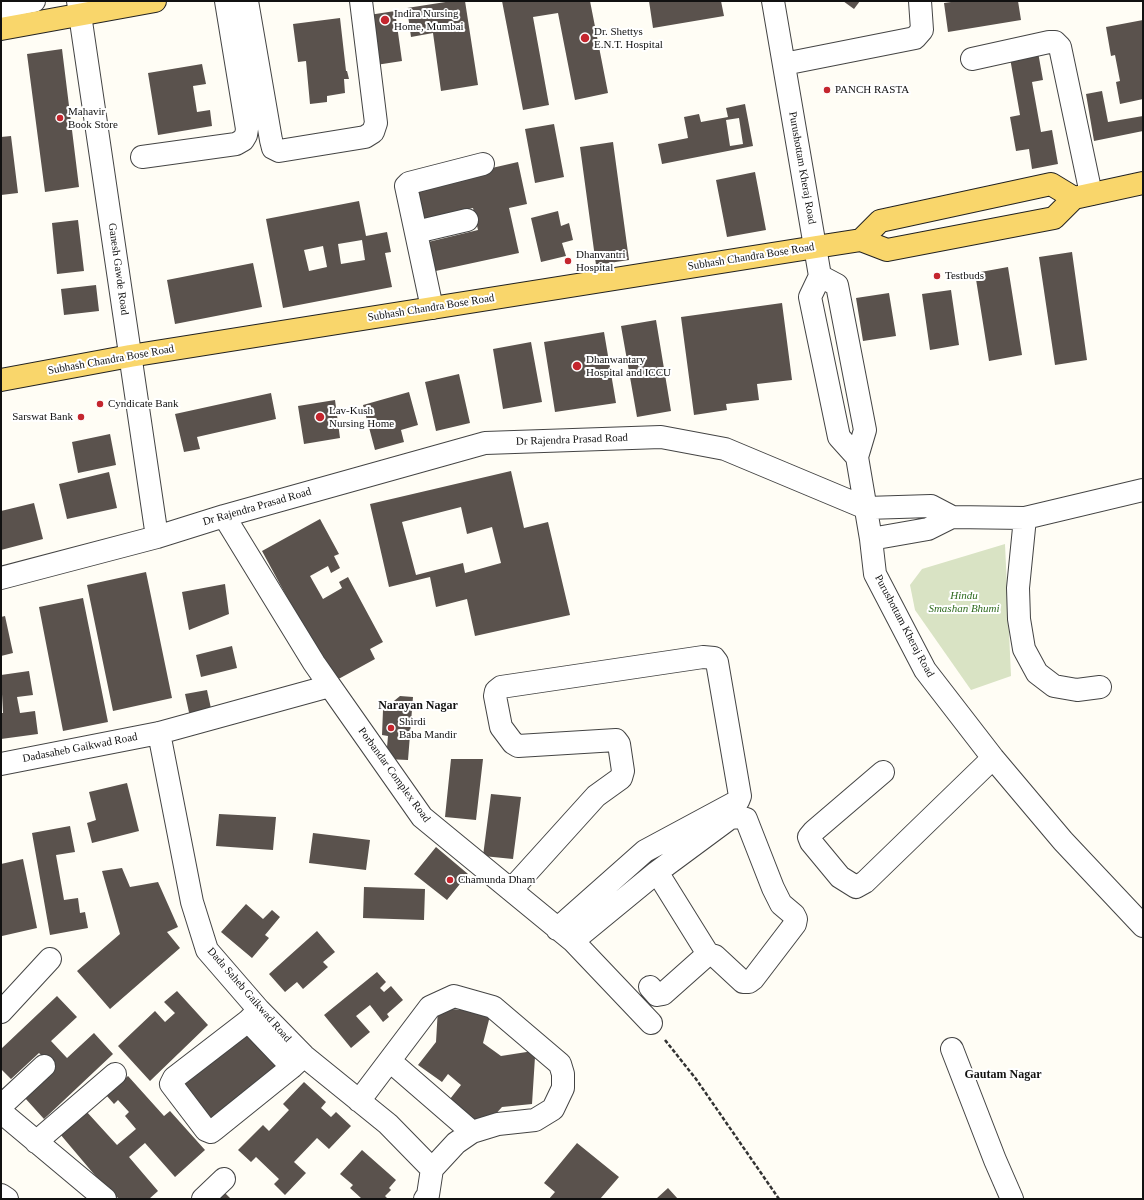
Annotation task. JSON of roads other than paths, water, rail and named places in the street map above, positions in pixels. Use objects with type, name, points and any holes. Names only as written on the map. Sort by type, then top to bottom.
[{"type":"main road","points":[[1,29],[80,8],[155,1]]},
{"type":"main road","points":[[861,240],[880,221],[1051,184],[1082,196],[1143,183]]},
{"type":"main road","name":"Subhash Chandra Bose Road","points":[[1,380],[130,356],[861,240],[887,250],[1054,218],[1082,196]]},
{"type":"street","points":[[1,8],[34,1]]},
{"type":"street","points":[[142,157],[236,144],[243,140],[246,135],[247,129],[226,1]]},
{"type":"street","points":[[247,1],[271,140],[273,148],[279,150],[365,138],[373,132],[376,123],[361,1]]},
{"type":"street","name":"Purushottam Kheraj Road","points":[[773,1],[820,276]]},
{"type":"street","points":[[784,64],[915,38],[922,30],[920,1]]},
{"type":"street","name":"Ganesh Gawde Road","points":[[80,8],[157,537]]},
{"type":"street","points":[[972,59],[1049,42],[1055,42],[1060,47],[1082,196]]},
{"type":"street","points":[[432,308],[406,186],[408,183],[483,164]]},
{"type":"street","points":[[416,232],[467,220]]},
{"type":"street","points":[[820,276],[837,285],[865,430],[857,457],[839,437],[810,297],[820,276]]},
{"type":"street","name":"Dr Rajendra Prasad Road","points":[[1,578],[157,537],[224,516],[485,443],[661,437],[726,449],[866,508],[931,506],[952,517],[1025,518],[1143,490]]},
{"type":"street","name":"Purushottam Kheraj Road","points":[[857,457],[871,540],[875,574],[925,670],[993,758],[1064,841],[1143,926]]},
{"type":"street","name":"Porbandar Complex Road","points":[[224,516],[314,663],[422,818],[565,935],[651,1023]]},
{"type":"street","points":[[871,540],[928,529],[952,517]]},
{"type":"street","points":[[1025,518],[1018,588],[1019,619],[1024,649],[1037,673],[1054,686],[1077,690],[1100,687]]},
{"type":"street","points":[[511,890],[596,796],[621,778],[623,771],[619,744],[616,740],[518,746],[513,743],[501,727],[495,696],[496,691],[502,687],[672,661],[703,657],[714,658],[717,662],[730,733],[740,796],[738,801],[645,851],[565,935]]},
{"type":"street","points":[[159,733],[330,686]]},
{"type":"street","name":"Dadasaheb Gaikwad Road","points":[[1,764],[159,733]]},
{"type":"street","name":"Dada Saheb Gaikwad Road","points":[[159,733],[192,902],[207,950],[254,1015],[298,1062],[359,1101],[388,1124],[432,1169]]},
{"type":"street","points":[[883,772],[814,831],[809,837],[810,842],[840,878],[856,887],[865,882],[993,758]]},
{"type":"street","points":[[565,935],[657,872],[730,818],[738,817],[746,819],[773,888],[781,904],[796,918],[795,924],[753,979],[749,982],[743,982],[715,956],[708,954],[657,872]]},
{"type":"street","points":[[650,987],[657,995],[663,994],[708,954]]},
{"type":"street","points":[[1,1012],[50,959]]},
{"type":"street","points":[[359,1101],[430,1007],[454,996],[493,1007],[560,1064],[564,1074],[563,1088],[553,1109],[535,1120],[498,1124],[472,1132],[456,1143],[432,1169],[426,1199]]},
{"type":"street","points":[[254,1015],[174,1078],[171,1084],[206,1130],[211,1132],[298,1062]]},
{"type":"street","points":[[952,1049],[995,1160],[1012,1199]]},
{"type":"street","points":[[390,1061],[472,1132]]},
{"type":"street","points":[[1,1106],[44,1066]]},
{"type":"street","points":[[36,1142],[115,1074]]},
{"type":"street","points":[[1,1112],[105,1199]]},
{"type":"street","points":[[203,1199],[224,1179]]},
{"type":"street","points":[[1,1195],[7,1199]]},
{"type":"place","name":"Indira Nursing Home, Mumbai","points":[[385,20]]},
{"type":"place","name":"Dr. Shettys E.N.T. Hospital","points":[[585,38]]},
{"type":"place","name":"PANCH RASTA","points":[[827,90]]},
{"type":"place","name":"Mahavir Book Store","points":[[60,118]]},
{"type":"place","name":"Dhanvantri Hospital","points":[[568,261]]},
{"type":"place","name":"Testbuds","points":[[937,276]]},
{"type":"place","name":"Dhanwantary Hospital and ICCU","points":[[577,366]]},
{"type":"place","name":"Cyndicate Bank","points":[[100,404]]},
{"type":"place","name":"Sarswat Bank","points":[[81,417]]},
{"type":"place","name":"Lav-Kush Nursing Home","points":[[320,417]]},
{"type":"place","name":"Shirdi Baba Mandir","points":[[391,728]]},
{"type":"place","name":"Chamunda Dham","points":[[450,880]]},
{"type":"district","name":"Narayan Nagar","points":[[418,706]]},
{"type":"district","name":"Gautam Nagar","points":[[1003,1075]]},
{"type":"park label","name":"Hindu Smashan Bhumi","points":[[964,602]]}]
